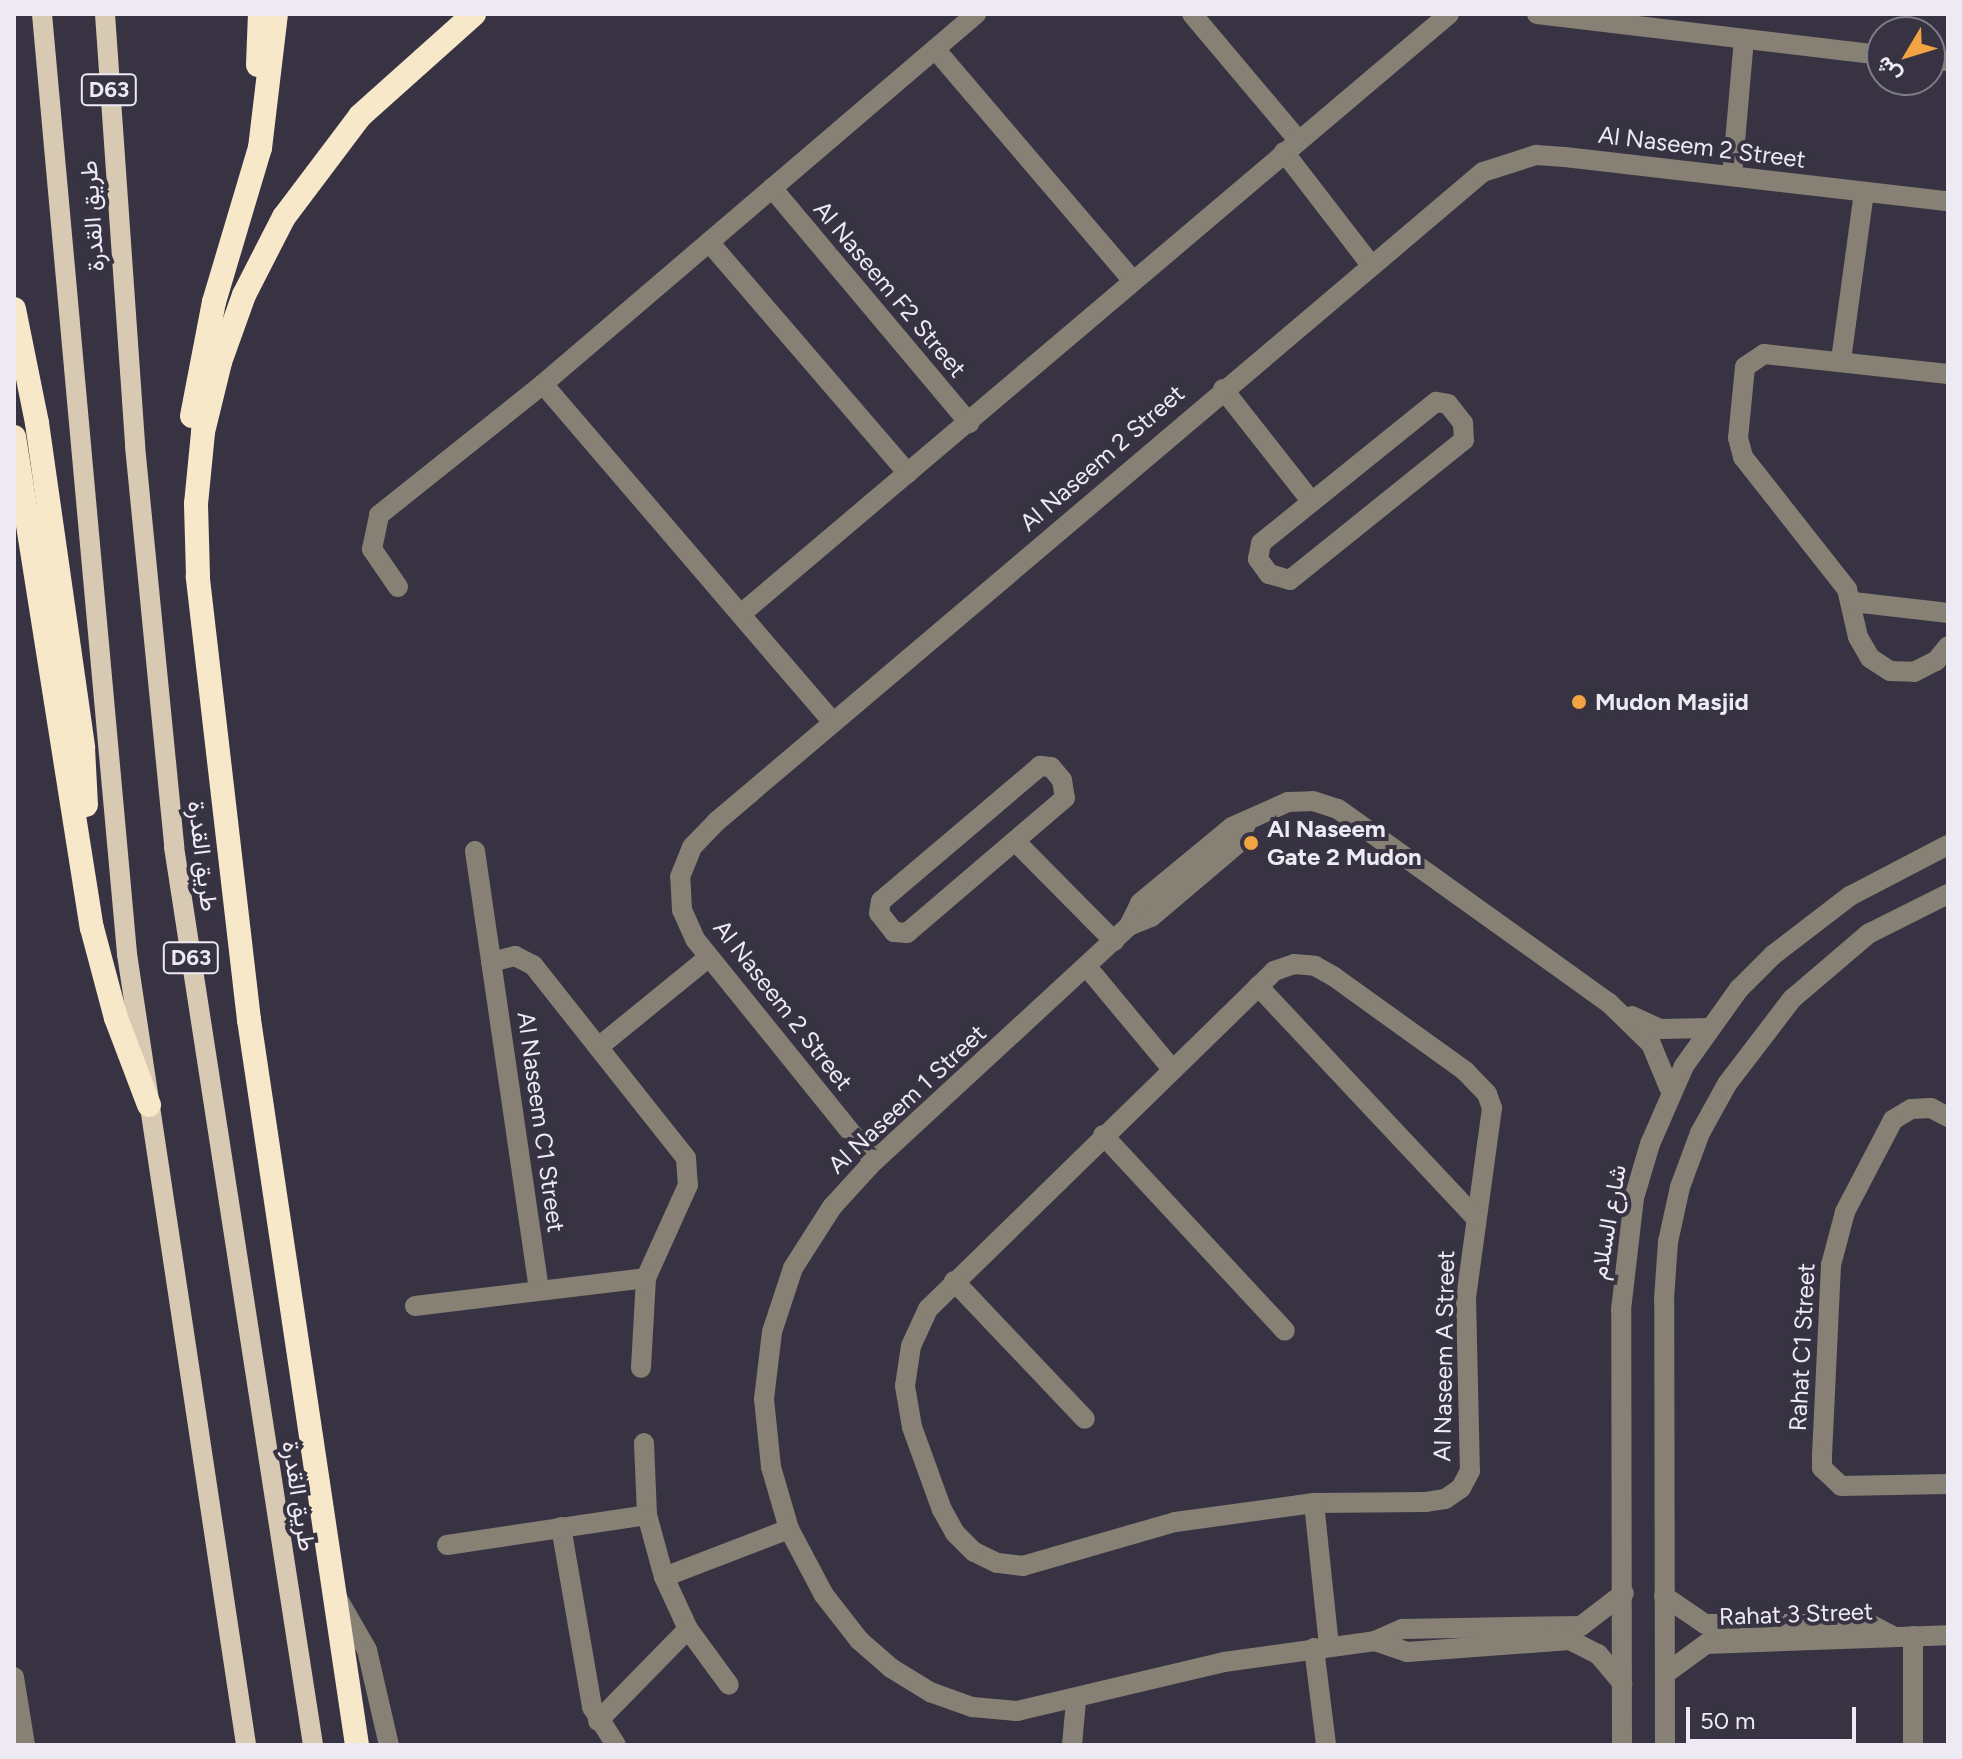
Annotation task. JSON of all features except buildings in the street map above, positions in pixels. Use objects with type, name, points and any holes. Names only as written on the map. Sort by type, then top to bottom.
[{"type":"highway","points":[[237,226],[260,14]]},
{"type":"highway","points":[[233,886],[206,782],[187,497],[202,353],[269,107],[276,14]]},
{"type":"highway","points":[[357,1745],[233,886],[196,540],[200,456],[216,374],[263,255],[308,180],[386,89],[474,14]]},
{"type":"highway","points":[[14,309],[37,423],[83,748],[83,882]]},
{"type":"highway","points":[[14,437],[83,882],[116,1018],[149,1105]]},
{"type":"main road","name":"طريق القدرة","points":[[42,14],[53,172],[92,535],[127,954],[246,1745]]},
{"type":"main road","name":"طريق القدرة","points":[[105,14],[114,165],[174,847],[313,1745]]},
{"type":"street","points":[[398,587],[372,549],[379,515],[543,384],[976,14]]},
{"type":"street","points":[[1192,14],[1291,146],[1371,265]]},
{"type":"street","points":[[741,614],[1449,14]]},
{"type":"street","points":[[1537,14],[1673,23],[1744,40],[1866,53]]},
{"type":"street","points":[[1732,176],[1744,40]]},
{"type":"street","points":[[935,49],[1132,280]]},
{"type":"street","name":"Al Naseem 2 Street","points":[[874,1161],[709,957],[682,910],[680,877],[692,847],[832,721],[1462,187],[1508,160],[1565,157],[1948,201]]},
{"type":"street","name":"Al Naseem F2 Street","points":[[772,188],[969,423]]},
{"type":"street","points":[[1841,360],[1864,193]]},
{"type":"street","points":[[709,242],[908,473]]},
{"type":"street","points":[[1948,374],[1775,354],[1753,358],[1741,379],[1738,438],[1743,457],[1853,602],[1858,637],[1870,658],[1890,671],[1914,672],[1936,661],[1948,646]]},
{"type":"street","points":[[543,384],[832,721]]},
{"type":"street","points":[[1223,389],[1311,501]]},
{"type":"street","points":[[1436,402],[1448,404],[1466,428],[1460,445],[1296,575],[1275,579],[1258,559],[1261,543],[1311,501],[1436,402]]},
{"type":"street","points":[[1853,602],[1948,613]]},
{"type":"street","points":[[1040,766],[1051,767],[1066,785],[1065,798],[1015,841],[907,933],[894,932],[879,913],[881,901],[908,878],[1040,766]]},
{"type":"street","name":"Al Naseem 1 Street","points":[[1622,1683],[1598,1654],[1570,1640],[1490,1636],[1435,1628],[1402,1629],[1375,1641],[1224,1662],[1076,1701],[1017,1711],[972,1707],[930,1692],[859,1640],[824,1595],[789,1529],[771,1467],[764,1399],[772,1332],[793,1268],[832,1207],[874,1161],[1114,941],[1129,926],[1134,910],[1179,881],[1226,831],[1288,802],[1313,801],[1338,809],[1608,1002],[1660,1029],[1709,1028]]},
{"type":"street","points":[[1015,841],[1114,941]]},
{"type":"street","name":"شارع السلام","points":[[1622,1745],[1625,1253],[1634,1198],[1671,1092],[1709,1028],[1739,989],[1811,924],[1892,871],[1948,845]]},
{"type":"street","name":"Al Naseem C1 Street","points":[[475,851],[539,1290]]},
{"type":"street","points":[[1665,1745],[1668,1242],[1700,1133],[1727,1084],[1792,999],[1868,934],[1948,894]]},
{"type":"street","name":"Al Naseem C1 Street","points":[[491,962],[515,956],[528,960],[601,1045],[679,1147],[689,1172],[646,1278],[641,1368]]},
{"type":"street","points":[[601,1045],[709,957]]},
{"type":"street","name":"Al Naseem A Street","points":[[1294,964],[1315,966],[1478,1082],[1492,1108],[1492,1126],[1474,1216],[1466,1325],[1470,1471],[1461,1488],[1445,1499],[1426,1502],[1314,1503],[1175,1522],[1023,1566],[997,1563],[974,1552],[955,1533],[942,1510],[912,1427],[905,1386],[911,1346],[928,1309],[954,1281],[1258,986],[1274,971],[1294,964]]},
{"type":"street","points":[[1087,967],[1172,1069]]},
{"type":"street","points":[[1258,986],[1474,1216]]},
{"type":"street","name":"Al Naseem 1 Street","points":[[1608,1002],[1651,1044],[1671,1092]]},
{"type":"street","name":"Rahat C1 Street","points":[[1948,1117],[1931,1108],[1911,1109],[1893,1120],[1845,1212],[1831,1265],[1822,1454],[1822,1468],[1841,1486],[1948,1484]]},
{"type":"street","points":[[1103,1135],[1285,1331]]},
{"type":"street","points":[[415,1306],[646,1278]]},
{"type":"street","points":[[954,1281],[1085,1419]]},
{"type":"street","points":[[644,1443],[647,1515],[664,1577],[688,1629],[729,1685]]},
{"type":"street","points":[[1314,1503],[1326,1745]]},
{"type":"street","points":[[447,1545],[647,1515]]},
{"type":"street","points":[[561,1527],[598,1721],[616,1745]]},
{"type":"street","points":[[664,1577],[789,1529]]},
{"type":"street","points":[[333,1591],[367,1650],[389,1745]]},
{"type":"street","name":"Al Naseem 1 Street","points":[[1375,1641],[1407,1652],[1435,1650],[1490,1636],[1581,1626],[1624,1593]]},
{"type":"street","name":"Rahat 3 Street","points":[[1664,1596],[1705,1624],[1761,1634]]},
{"type":"street","points":[[1435,1628],[1435,1650]]},
{"type":"street","points":[[598,1721],[688,1629]]},
{"type":"street","name":"Rahat 3 Street","points":[[1665,1674],[1706,1644],[1761,1634],[1948,1635]]},
{"type":"street","points":[[1913,1636],[1913,1745]]},
{"type":"street","points":[[14,1677],[25,1745]]},
{"type":"street","points":[[1072,1745],[1076,1701]]},
{"type":"place","name":"Mudon Masjid","points":[[1579,702]]},
{"type":"place","name":"Al Naseem Gate 2 Mudon","points":[[1251,843]]}]
